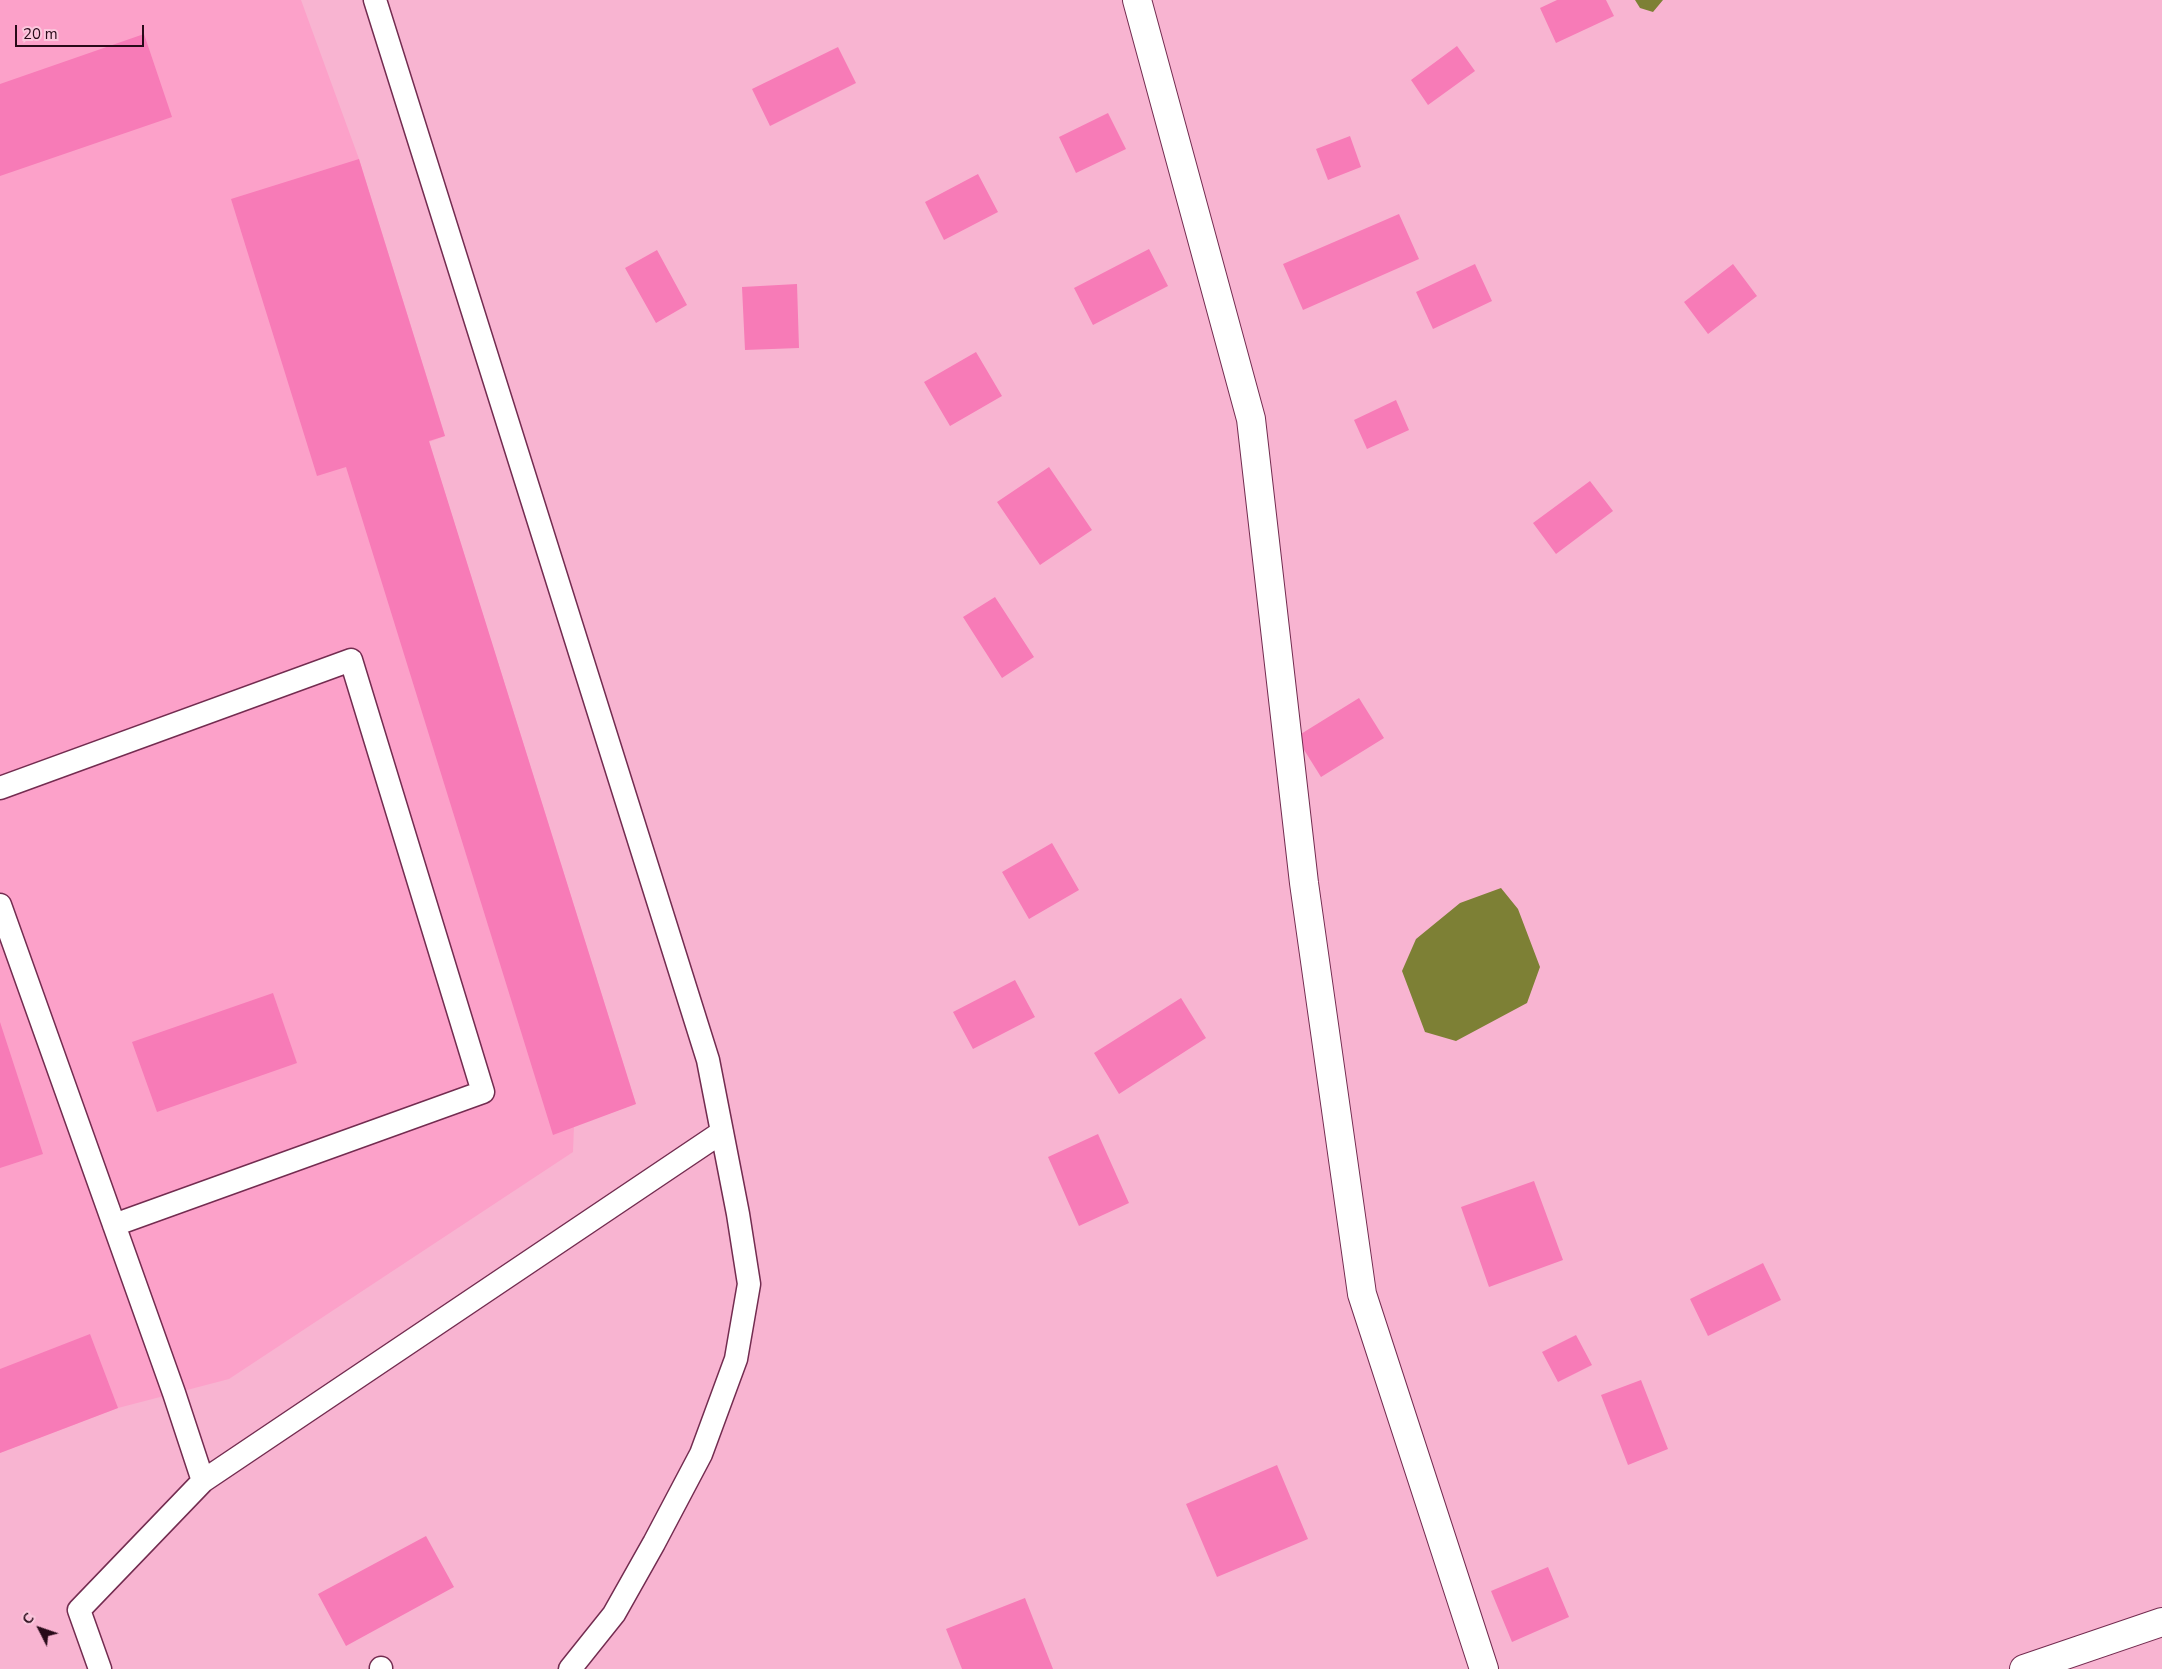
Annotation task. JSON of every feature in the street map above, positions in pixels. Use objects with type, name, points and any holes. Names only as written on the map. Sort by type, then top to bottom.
[{"type":"street","points":[[1137,0],[1251,419],[1304,884],[1362,1294],[1484,1669]]},
{"type":"street","points":[[2024,1669],[2162,1622]]},
{"type":"lane","points":[[375,0],[708,1060],[749,1284],[736,1359],[701,1454],[654,1544],[614,1614],[570,1669]]},
{"type":"lane","points":[[0,788],[352,660],[483,1092],[114,1225]]},
{"type":"lane","points":[[0,905],[174,1393],[203,1481]]},
{"type":"lane","points":[[100,1669],[79,1610],[203,1481],[722,1132]]},
{"type":"shaded area","points":[[0,0],[301,0],[359,159],[445,436],[429,442],[636,1104],[574,1126],[573,1152],[229,1379],[118,1408],[0,1453]]},
{"type":"shaded area","points":[[1635,0],[1663,0],[1653,12],[1640,8]]},
{"type":"shaded area","points":[[1501,888],[1518,909],[1540,967],[1527,1003],[1456,1041],[1425,1032],[1402,971],[1416,939],[1460,903]]},
{"type":"building","points":[[1557,0],[1606,0],[1614,16],[1556,43],[1540,8]]},
{"type":"building","points":[[144,34],[172,117],[0,176],[0,84]]},
{"type":"building","points":[[1457,46],[1475,71],[1428,105],[1411,80]]},
{"type":"building","points":[[838,47],[856,83],[770,126],[752,89]]},
{"type":"building","points":[[1108,113],[1126,149],[1076,173],[1059,137]]},
{"type":"building","points":[[1350,136],[1361,167],[1328,180],[1316,149]]},
{"type":"building","points":[[359,159],[445,436],[429,441],[636,1104],[553,1135],[346,467],[317,476],[231,199]]},
{"type":"building","points":[[978,174],[998,212],[944,240],[925,202]]},
{"type":"building","points":[[1399,214],[1419,259],[1303,310],[1283,264]]},
{"type":"building","points":[[1149,249],[1168,286],[1093,325],[1074,288]]},
{"type":"building","points":[[657,250],[687,305],[656,323],[625,268]]},
{"type":"building","points":[[1475,264],[1492,301],[1433,329],[1416,292]]},
{"type":"building","points":[[1733,264],[1757,296],[1708,334],[1684,302]]},
{"type":"building","points":[[797,284],[799,348],[745,350],[742,287]]},
{"type":"building","points":[[976,352],[1002,396],[950,426],[924,382]]},
{"type":"building","points":[[1396,400],[1409,430],[1367,449],[1354,420]]},
{"type":"building","points":[[1049,467],[1092,530],[1040,565],[997,502]]},
{"type":"building","points":[[1590,481],[1613,511],[1556,554],[1533,523]]},
{"type":"building","points":[[995,597],[1034,657],[1002,678],[963,617]]},
{"type":"building","points":[[1359,698],[1384,738],[1321,777],[1296,737]]},
{"type":"building","points":[[1052,843],[1079,890],[1029,919],[1002,872]]},
{"type":"building","points":[[1015,980],[1035,1017],[973,1049],[953,1012]]},
{"type":"building","points":[[273,993],[297,1063],[157,1112],[132,1042]]},
{"type":"building","points":[[1181,998],[1206,1038],[1119,1094],[1094,1053]]},
{"type":"building","points":[[0,1022],[43,1154],[0,1168]]},
{"type":"building","points":[[1098,1134],[1129,1203],[1079,1226],[1048,1157]]},
{"type":"building","points":[[1534,1181],[1563,1260],[1489,1287],[1461,1207]]},
{"type":"building","points":[[1763,1263],[1781,1300],[1708,1336],[1690,1299]]},
{"type":"building","points":[[90,1334],[118,1408],[0,1453],[0,1369]]},
{"type":"building","points":[[1576,1335],[1592,1365],[1558,1382],[1542,1352]]},
{"type":"building","points":[[1641,1380],[1668,1449],[1628,1465],[1601,1395]]},
{"type":"building","points":[[1277,1465],[1308,1539],[1217,1577],[1186,1504]]},
{"type":"building","points":[[426,1536],[454,1587],[346,1646],[318,1594]]},
{"type":"building","points":[[1548,1567],[1569,1617],[1512,1642],[1491,1591]]},
{"type":"building","points":[[1025,1598],[1053,1669],[962,1669],[946,1629]]}]
